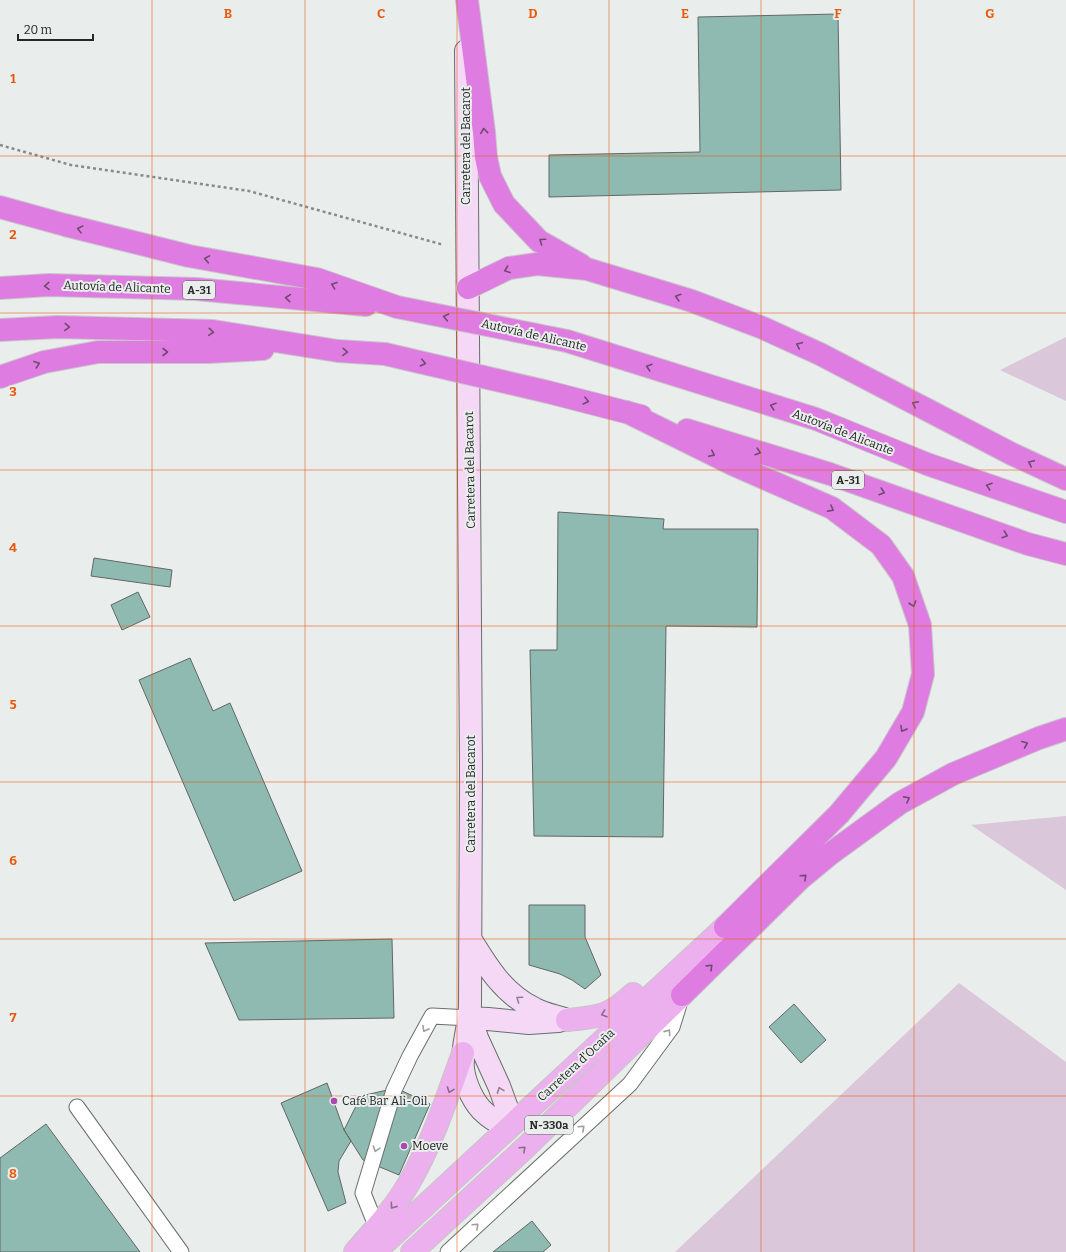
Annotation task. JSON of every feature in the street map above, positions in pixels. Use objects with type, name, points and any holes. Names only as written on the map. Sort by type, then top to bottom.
[{"type":"highway","points":[[467,0],[486,157],[490,176],[504,204],[539,241],[587,269]]},
{"type":"highway","points":[[0,207],[64,225],[190,256],[317,279],[397,307]]},
{"type":"highway","points":[[468,288],[509,268],[537,264],[587,269],[692,301],[763,328],[820,354],[1012,454],[1066,479]]},
{"type":"highway","name":"Autovía de Alicante","points":[[0,288],[48,285],[196,289],[397,307],[567,341],[816,419],[927,464],[1066,512]]},
{"type":"highway","name":"A-31","points":[[0,330],[58,327],[213,331],[307,347],[338,351],[385,354],[627,412],[830,474],[1028,544],[1066,554]]},
{"type":"highway","points":[[0,377],[44,362],[98,352],[208,352],[307,347]]},
{"type":"highway","points":[[627,412],[732,464],[832,508],[881,545],[903,576],[920,625],[923,674],[913,712],[886,758],[839,814],[725,927]]},
{"type":"highway","points":[[682,995],[802,878],[830,854],[900,802],[953,774],[1039,738],[1066,729]]},
{"type":"main road","points":[[567,1020],[595,1017],[610,1012],[624,1003],[689,942],[725,927]]},
{"type":"main road","name":"Carretera d'Ocaña","points":[[375,1252],[725,927]]},
{"type":"main road","name":"Carretera d'Ocaña","points":[[412,1252],[526,1147],[682,995]]},
{"type":"main road","points":[[392,1252],[503,1150],[508,1128],[529,1125],[582,1076],[662,1016]]},
{"type":"main road","points":[[355,1252],[377,1228],[409,1183],[428,1145],[445,1104],[463,1053]]},
{"type":"street","name":"Carretera del Bacarot","points":[[467,0],[466,252],[468,288],[471,633],[471,940],[470,1018],[463,1053],[464,1071],[475,1101],[483,1112],[508,1128]]},
{"type":"street","points":[[471,940],[488,967],[501,984],[511,993],[535,1009],[567,1020]]},
{"type":"street","name":"Carretera del Bacarot","points":[[470,1018],[507,1108],[508,1128]]},
{"type":"street","points":[[470,1018],[529,1023],[567,1020]]},
{"type":"lane","points":[[448,1252],[630,1084],[672,1027],[682,995]]},
{"type":"lane","points":[[377,1228],[363,1193],[394,1090],[400,1076],[432,1016],[470,1018]]},
{"type":"lane","points":[[77,1107],[181,1252]]},
{"type":"path","points":[[0,145],[71,165],[249,191],[466,252]]},
{"type":"shaded area","points":[[1066,337],[1066,401],[1000,370]]},
{"type":"shaded area","points":[[1066,816],[1066,890],[971,825]]},
{"type":"shaded area","points":[[959,983],[1066,1062],[1066,1252],[675,1252]]},
{"type":"building","points":[[838,14],[841,190],[549,197],[549,155],[700,152],[698,17]]},
{"type":"building","points":[[558,512],[664,519],[663,529],[758,529],[757,627],[666,626],[663,837],[534,836],[530,650],[557,650]]},
{"type":"building","points":[[94,558],[172,570],[170,587],[91,576]]},
{"type":"building","points":[[138,592],[150,617],[122,630],[111,605]]},
{"type":"building","points":[[190,658],[213,711],[230,703],[302,871],[234,901],[139,680]]},
{"type":"building","points":[[529,905],[585,905],[585,937],[601,975],[585,989],[560,974],[529,965]]},
{"type":"building","points":[[392,939],[394,1018],[239,1020],[205,943]]},
{"type":"building","points":[[794,1004],[826,1040],[801,1063],[769,1027]]},
{"type":"building","points":[[327,1083],[344,1130],[351,1141],[339,1161],[338,1172],[346,1203],[328,1211],[281,1103]]},
{"type":"building","points":[[396,1088],[430,1104],[399,1175],[363,1160],[344,1130],[361,1096]]},
{"type":"building","points":[[46,1124],[140,1252],[0,1252],[0,1158]]},
{"type":"building","points":[[532,1221],[551,1245],[543,1252],[493,1252]]},
{"type":"place","name":"Café Bar Ali-Oil","points":[[334,1101]]},
{"type":"place","name":"Moeve","points":[[404,1146]]}]
